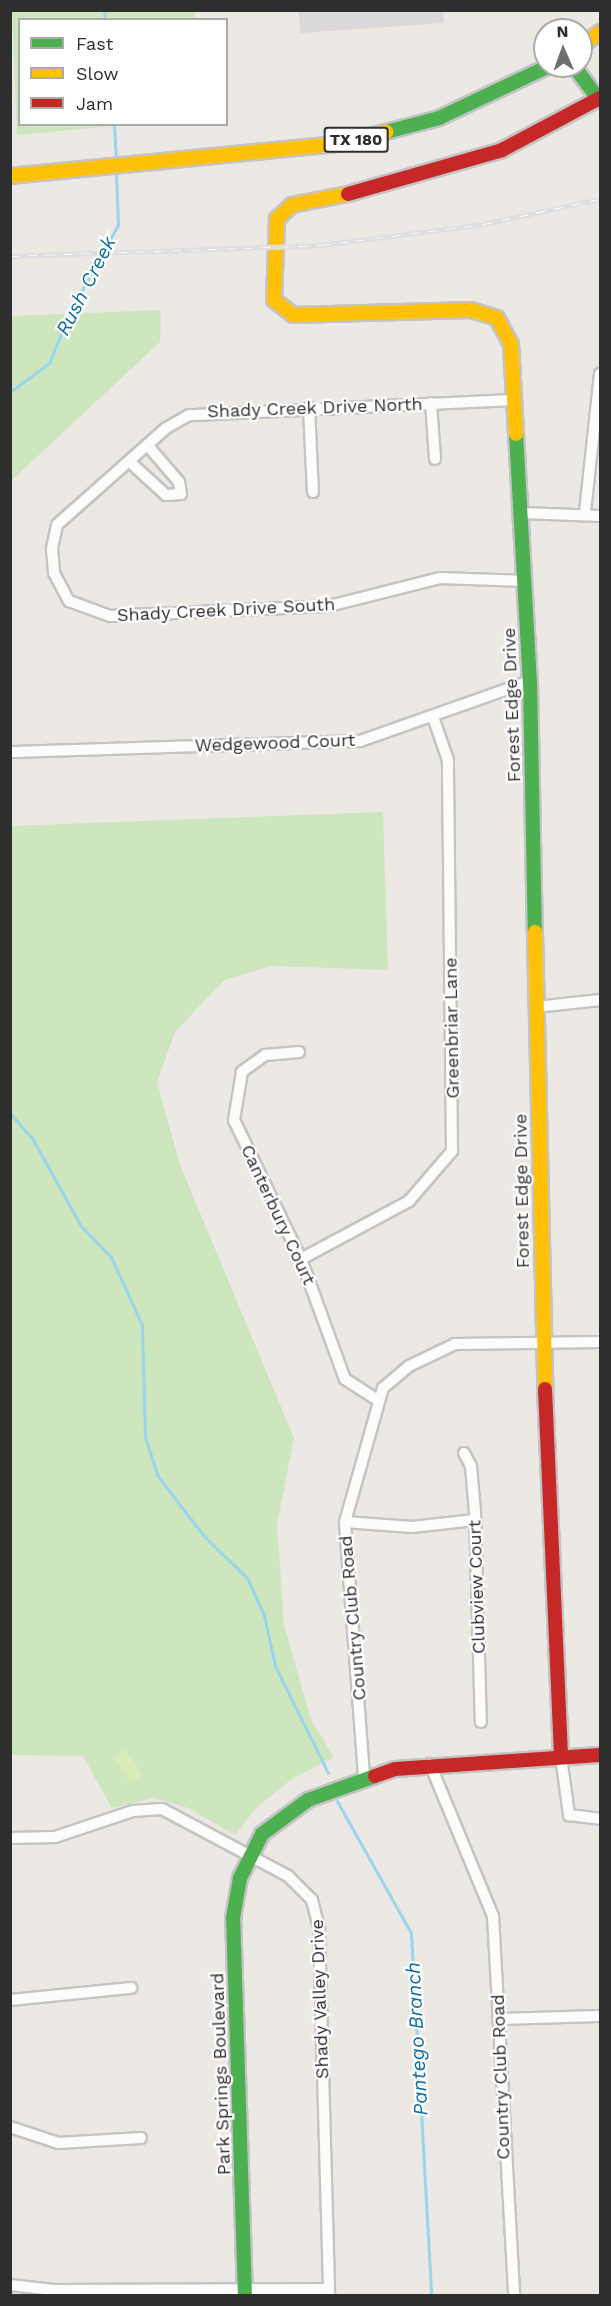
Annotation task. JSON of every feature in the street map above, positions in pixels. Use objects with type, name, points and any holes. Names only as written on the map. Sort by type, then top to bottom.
[{"type":"street","name":"TX 180","points":[[10,176],[299,151],[376,136],[473,105],[533,74]]},
{"type":"street","points":[[583,78],[599,99]]},
{"type":"street","name":"Forest Edge Drive","points":[[561,1757],[544,1344],[530,681],[511,344],[497,318],[486,313],[309,318],[283,309],[271,290],[277,219],[292,205],[392,184],[502,150],[599,99]]},
{"type":"street","points":[[585,512],[600,374]]},
{"type":"street","name":"Shady Creek Drive North","points":[[69,601],[54,573],[57,525],[132,464],[148,446],[189,415],[513,400]]},
{"type":"street","points":[[431,403],[435,459]]},
{"type":"street","points":[[309,408],[313,492]]},
{"type":"street","points":[[132,464],[166,495],[181,494],[179,482],[148,446]]},
{"type":"street","points":[[522,513],[585,512],[600,516]]},
{"type":"street","name":"Shady Creek Drive South","points":[[69,601],[110,616],[270,610],[350,603],[440,578],[526,581]]},
{"type":"street","name":"Wedgewood Court","points":[[10,752],[335,744],[433,717],[530,681]]},
{"type":"street","name":"Greenbriar Lane","points":[[301,1259],[410,1201],[452,1151],[448,760],[433,717]]},
{"type":"street","points":[[536,1006],[600,1000]]},
{"type":"street","name":"Canterbury Court","points":[[299,1052],[252,1062],[237,1080],[233,1113],[301,1259],[345,1379],[379,1401]]},
{"type":"street","name":"Country Club Road","points":[[364,1776],[345,1522],[379,1401],[393,1377],[456,1344],[600,1342]]},
{"type":"street","name":"Clubview Court","points":[[464,1453],[471,1466],[475,1520],[481,1722]]},
{"type":"street","points":[[345,1522],[412,1527],[475,1520]]},
{"type":"street","points":[[249,1854],[287,1811],[364,1776],[430,1764],[600,1755]]},
{"type":"street","points":[[561,1757],[569,1815],[600,1819]]},
{"type":"street","name":"Country Club Road","points":[[430,1764],[493,1916],[514,2295]]},
{"type":"street","name":"Shady Valley Drive","points":[[10,1838],[56,1837],[152,1808],[173,1811],[249,1854],[304,1889],[318,1913],[329,2292],[245,2293],[10,2285]]},
{"type":"street","name":"Park Springs Boulevard","points":[[245,2293],[233,1918],[249,1854]]},
{"type":"street","points":[[10,2000],[130,1988]]},
{"type":"street","points":[[498,2019],[600,2016]]},
{"type":"street","points":[[10,2127],[58,2144],[141,2138]]},
{"type":"shaded area","points":[[299,11],[443,11],[444,23],[300,33]]},
{"type":"green space","points":[[12,11],[195,11],[195,18],[18,18],[18,126],[113,126],[17,135]]},
{"type":"green space","points":[[161,310],[160,342],[11,481],[11,316]]},
{"type":"green space","points":[[383,812],[388,970],[271,966],[224,980],[175,1032],[157,1082],[180,1165],[294,1438],[277,1524],[284,1625],[311,1720],[334,1757],[292,1779],[257,1807],[235,1835],[188,1808],[154,1798],[112,1808],[83,1756],[11,1755],[10,826]]},
{"type":"green space","points":[[126,1749],[143,1775],[130,1783],[113,1757]]},
{"type":"waterway","name":"Rush Creek","points":[[104,10],[105,18]]},
{"type":"waterway","name":"Rush Creek","points":[[114,126],[116,159]]},
{"type":"waterway","name":"Rush Creek","points":[[10,392],[49,363],[71,310],[118,225],[116,172]]},
{"type":"waterway","name":"Pantego Branch","points":[[10,1113],[32,1138],[81,1226],[111,1257],[142,1325],[145,1437],[157,1475],[204,1536],[247,1578],[264,1615],[275,1666],[328,1773]]},
{"type":"waterway","name":"Pantego Branch","points":[[337,1801],[411,1933],[431,2296]]},
{"type":"railway","points":[[10,256],[321,245],[484,224],[600,199]]},
{"type":"traffic: fast","points":[[386,132],[439,118],[533,74]]},
{"type":"traffic: fast","points":[[583,78],[599,100]]},
{"type":"traffic: fast","points":[[516,434],[530,681],[535,932]]},
{"type":"traffic: fast","points":[[245,2296],[233,1918],[240,1878],[262,1834],[308,1800],[375,1776]]},
{"type":"traffic: slow","points":[[593,37],[600,32]]},
{"type":"traffic: slow","points":[[10,176],[339,144],[386,132]]},
{"type":"traffic: slow","points":[[348,194],[292,205],[277,219],[274,300],[293,315],[471,310],[497,318],[511,344],[516,434]]},
{"type":"traffic: slow","points":[[535,932],[545,1389]]},
{"type":"traffic: jam","points":[[348,194],[502,150],[600,98]]},
{"type":"traffic: jam","points":[[545,1389],[561,1757]]},
{"type":"traffic: jam","points":[[375,1776],[395,1769],[600,1755]]}]
